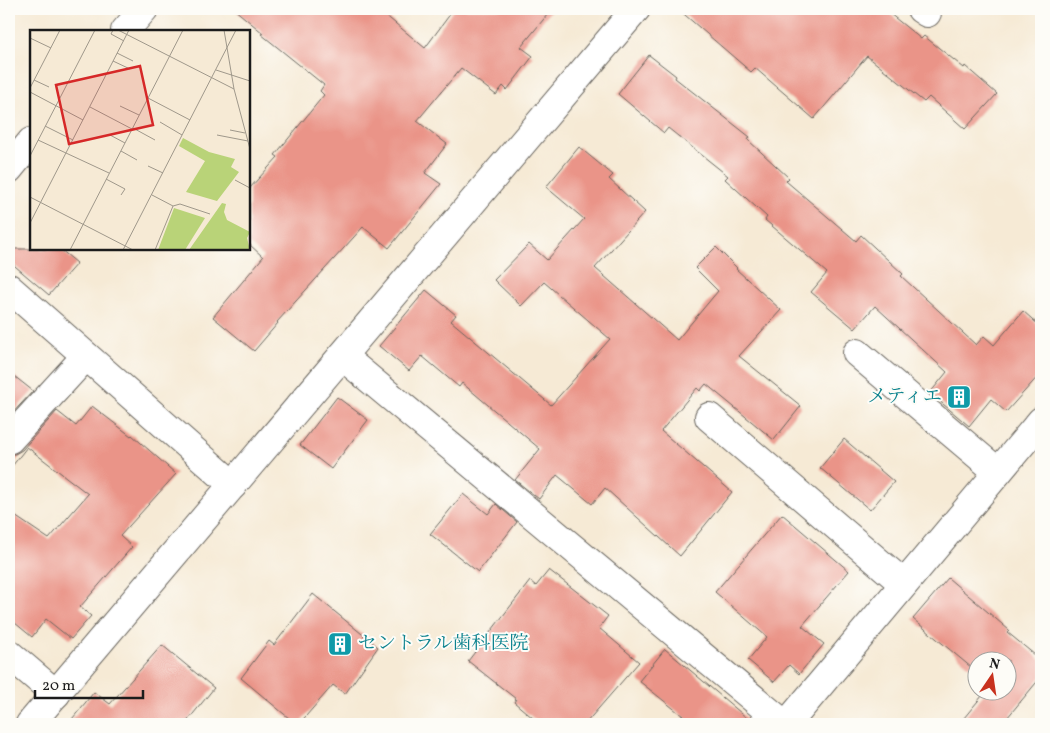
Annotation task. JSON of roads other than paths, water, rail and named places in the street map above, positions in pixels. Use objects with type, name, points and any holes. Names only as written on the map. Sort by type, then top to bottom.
[{"type":"street","points":[[126,30],[144,9]]},
{"type":"street","points":[[30,724],[636,9]]},
{"type":"street","points":[[9,169],[30,143]]},
{"type":"street","points":[[9,288],[233,485]]},
{"type":"street","points":[[857,353],[998,472]]},
{"type":"street","points":[[10,439],[86,356]]},
{"type":"street","points":[[342,356],[794,722],[904,584],[1041,421]]},
{"type":"street","points":[[709,417],[904,584]]},
{"type":"street","points":[[9,654],[56,694]]},
{"type":"place","name":"メティエ","points":[[959,397]]},
{"type":"place","name":"セントラル歯科医院","points":[[340,644]]}]
